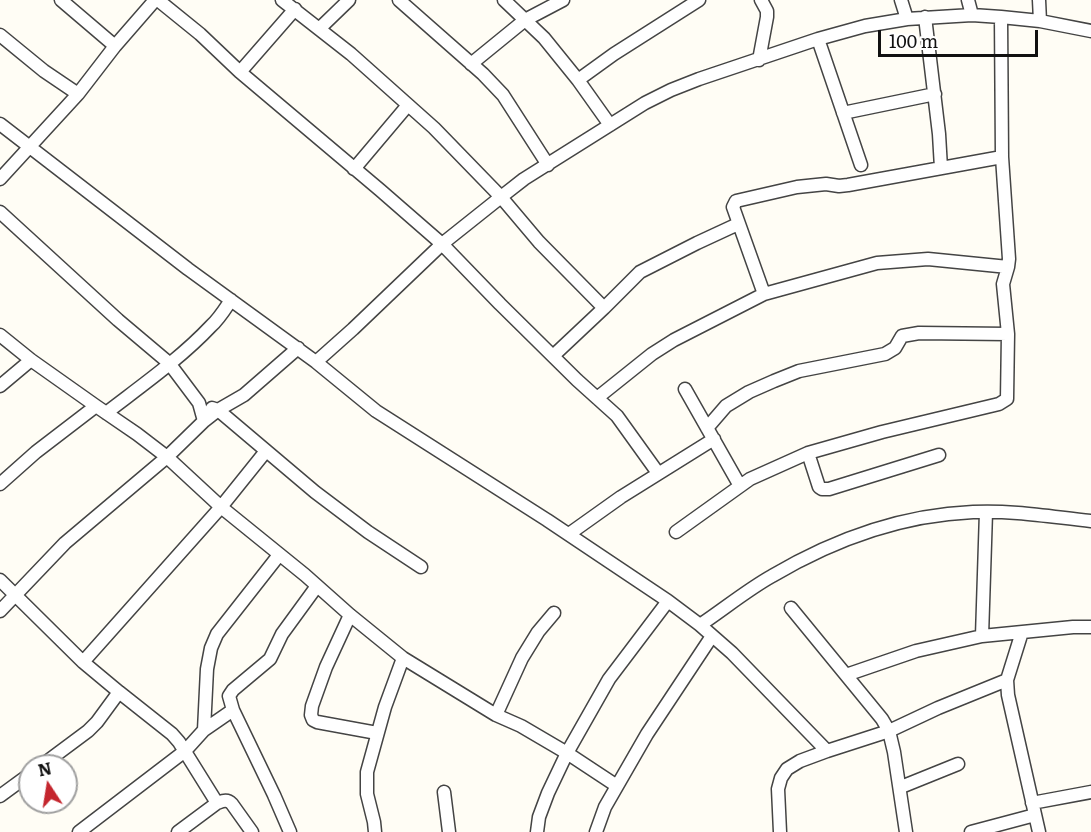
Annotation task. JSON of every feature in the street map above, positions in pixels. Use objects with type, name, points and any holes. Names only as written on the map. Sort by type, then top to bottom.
[{"type":"street","points":[[61,0],[115,46]]},
{"type":"street","points":[[0,178],[78,94],[115,46],[157,0],[200,34],[240,72],[442,244],[553,356],[617,416],[658,473]]},
{"type":"street","points":[[282,0],[351,54],[434,128],[501,197],[539,242],[604,308]]},
{"type":"street","points":[[319,30],[349,0]]},
{"type":"street","points":[[399,0],[504,95],[548,165]]},
{"type":"street","points":[[504,0],[544,38],[610,125]]},
{"type":"street","points":[[471,64],[525,20],[563,0]]},
{"type":"street","points":[[578,80],[614,54],[699,0]]},
{"type":"street","points":[[759,60],[768,17],[761,0]]},
{"type":"street","points":[[901,0],[907,19]]},
{"type":"street","points":[[968,0],[972,15]]},
{"type":"street","points":[[1039,0],[1040,21]]},
{"type":"street","points":[[240,72],[295,9]]},
{"type":"street","points":[[316,362],[442,244],[501,197],[610,125],[671,90],[818,39],[866,26],[907,19],[972,15],[1040,21],[1091,31]]},
{"type":"street","points":[[925,17],[941,168]]},
{"type":"street","points":[[676,532],[750,479],[808,453],[882,432],[999,404],[1007,399],[1008,334],[1003,284],[1009,259],[1002,157],[1001,17]]},
{"type":"street","points":[[0,35],[44,71],[78,94]]},
{"type":"street","points":[[818,39],[861,165]]},
{"type":"street","points":[[843,113],[934,94]]},
{"type":"street","points":[[354,169],[408,105]]},
{"type":"street","points":[[0,124],[188,269],[298,348],[376,411],[569,534],[700,625],[732,653],[827,751]]},
{"type":"street","points":[[764,294],[733,207],[734,203],[739,200],[797,187],[826,184],[848,185],[1002,157]]},
{"type":"street","points":[[0,212],[118,320],[169,363],[199,403],[204,422]]},
{"type":"street","points":[[553,356],[640,272],[738,224]]},
{"type":"street","points":[[597,398],[674,340],[764,294],[876,263],[928,259],[1008,267]]},
{"type":"street","points":[[0,484],[36,452],[169,363],[212,326],[231,300]]},
{"type":"street","points":[[569,534],[621,496],[658,473],[711,433],[726,406],[749,392],[799,371],[885,354],[895,348],[902,336],[919,333],[1008,334]]},
{"type":"street","points":[[0,335],[31,360],[167,457],[221,507],[403,658],[496,715],[521,726],[567,753],[617,786]]},
{"type":"street","points":[[0,611],[65,543],[167,457],[218,410],[244,395],[298,348]]},
{"type":"street","points":[[0,386],[31,360]]},
{"type":"street","points":[[685,389],[740,486]]},
{"type":"street","points":[[199,403],[218,410],[315,492],[368,532],[421,567]]},
{"type":"street","points":[[83,662],[221,507],[266,451]]},
{"type":"street","points":[[808,453],[819,487],[822,489],[829,489],[939,455]]},
{"type":"street","points":[[982,636],[986,512]]},
{"type":"street","points":[[700,625],[771,576],[861,534],[898,522],[938,515],[986,512],[1009,512],[1091,521]]},
{"type":"street","points":[[204,730],[207,669],[211,648],[218,634],[279,555]]},
{"type":"street","points":[[0,580],[83,662],[172,734],[217,803]]},
{"type":"street","points":[[290,832],[233,710],[230,693],[270,659],[282,634],[317,586]]},
{"type":"street","points":[[537,832],[539,817],[548,793],[567,753],[609,679],[668,601]]},
{"type":"street","points":[[791,608],[882,719],[889,731],[906,832]]},
{"type":"street","points":[[496,715],[522,658],[538,632],[554,613]]},
{"type":"street","points":[[350,615],[326,666],[311,715],[317,722],[377,733]]},
{"type":"street","points":[[846,675],[916,651],[982,636],[1091,627]]},
{"type":"street","points":[[1022,632],[1007,680],[1008,695],[1039,832]]},
{"type":"street","points":[[596,832],[605,807],[659,715],[712,636]]},
{"type":"street","points":[[375,832],[366,784],[367,772],[385,707],[403,658]]},
{"type":"street","points":[[780,832],[778,789],[787,769],[800,761],[889,731],[1007,680]]},
{"type":"street","points":[[57,754],[88,731],[119,692]]},
{"type":"street","points":[[79,832],[185,751],[204,730],[233,710]]},
{"type":"street","points":[[900,787],[958,764]]},
{"type":"street","points":[[0,796],[18,783]]},
{"type":"street","points":[[444,792],[449,832]]},
{"type":"street","points":[[971,832],[1033,809],[1091,792]]},
{"type":"street","points":[[182,830],[224,800],[232,804],[252,832]]}]
